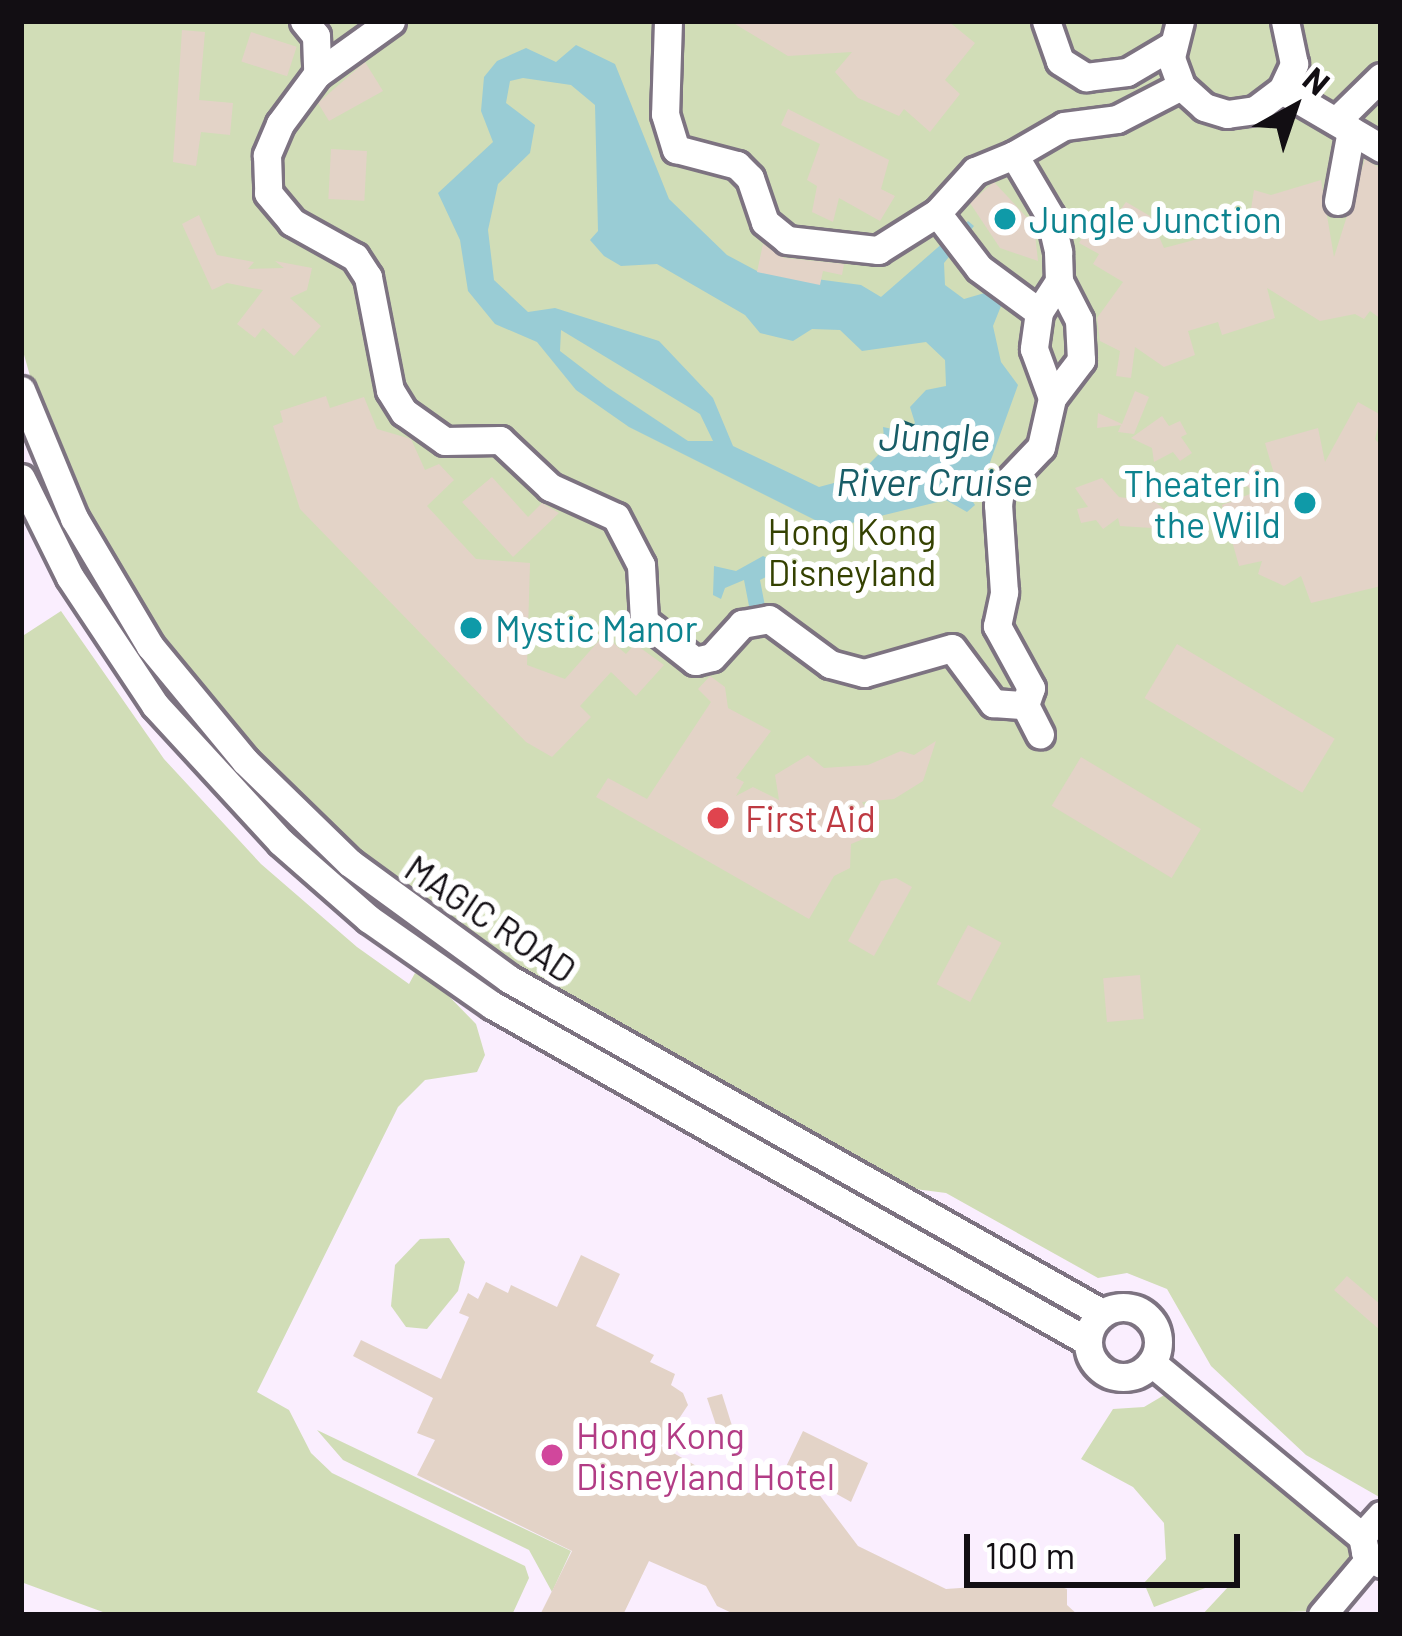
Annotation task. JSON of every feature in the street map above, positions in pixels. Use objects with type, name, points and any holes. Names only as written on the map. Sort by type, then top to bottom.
[{"type":"street","points":[[304,21],[316,36],[317,74]]},
{"type":"street","points":[[392,21],[317,74],[270,138],[268,193],[292,222],[355,257],[368,278],[390,390],[404,412],[445,441],[500,440],[550,487],[627,526],[641,565],[644,621],[681,655],[712,657],[742,624],[770,620],[830,664],[865,673],[952,648],[993,703],[1025,705]]},
{"type":"street","points":[[668,21],[665,114],[676,149],[737,165],[775,231],[860,253],[953,230]]},
{"type":"street","points":[[1046,21],[1060,61],[1086,77],[1127,72],[1176,33]]},
{"type":"street","points":[[1176,33],[1181,86],[1204,107],[1226,114],[1255,110],[1282,90],[1294,64],[1285,21]]},
{"type":"street","points":[[1338,201],[1343,126],[1381,76]]},
{"type":"street","points":[[953,230],[975,171],[1018,165],[1071,124],[1120,125],[1181,86]]},
{"type":"street","points":[[1282,90],[1381,148]]},
{"type":"street","points":[[1018,165],[1050,216],[1059,281],[1082,338],[1073,377],[1052,398],[1041,447],[1000,490],[998,505],[1004,592],[997,626],[1031,688],[1025,705],[1040,734]]},
{"type":"street","points":[[953,230],[980,268],[1039,312]]},
{"type":"street","points":[[1052,398],[1034,350],[1039,312],[1059,281]]},
{"type":"street","name":"MAGIC ROAD","points":[[21,390],[74,518],[151,646],[245,761],[350,863],[509,979],[1102,1313],[1123,1306],[1149,1318],[1159,1344],[1152,1363],[1114,1376],[1095,1363],[1088,1341],[492,1005],[369,919],[266,827],[155,705],[70,577],[21,478]]},
{"type":"street","points":[[1088,1341],[1102,1313]]},
{"type":"street","points":[[1152,1363],[1371,1553]]},
{"type":"street","points":[[1322,1615],[1371,1553],[1381,1515]]},
{"type":"green space","name":"Hong Kong Disneyland","points":[[21,21],[1381,21],[1381,1498],[1306,1455],[1211,1366],[1167,1289],[1127,1273],[1098,1278],[946,1193],[907,1188],[516,967],[397,884],[255,752],[134,597],[86,512],[30,376],[21,344]]},
{"type":"green space","points":[[61,611],[164,759],[261,864],[357,947],[409,984],[415,973],[438,985],[476,1024],[485,1055],[477,1072],[425,1080],[398,1107],[257,1392],[289,1410],[311,1453],[332,1473],[525,1566],[529,1578],[512,1615],[111,1615],[21,1582],[21,637]]},
{"type":"green space","points":[[449,1238],[465,1262],[458,1291],[427,1329],[406,1327],[391,1306],[395,1265],[420,1239]]},
{"type":"green space","points":[[1171,1391],[1355,1520],[1356,1562],[1316,1611],[1202,1615],[1229,1586],[1216,1584],[1154,1607],[1144,1583],[1166,1559],[1164,1523],[1133,1487],[1081,1459],[1113,1409],[1144,1407]]},
{"type":"green space","points":[[317,1430],[571,1551],[552,1592],[529,1550],[343,1460]]},
{"type":"water","name":"Jungle River Cruise","points":[[576,45],[615,64],[669,199],[727,255],[757,271],[861,285],[881,297],[968,221],[974,226],[944,263],[945,285],[964,299],[1026,281],[1003,301],[993,326],[1001,362],[1018,385],[988,468],[966,491],[975,505],[967,512],[946,500],[831,528],[629,427],[576,390],[537,342],[495,324],[468,291],[460,240],[438,193],[493,142],[481,111],[484,77],[497,61],[526,48],[556,62]],"holes":[[[523,78],[571,85],[595,105],[598,231],[590,240],[604,256],[621,266],[657,264],[745,315],[760,333],[793,341],[812,329],[840,330],[862,351],[926,342],[945,360],[946,386],[926,390],[910,407],[915,423],[902,431],[883,427],[885,448],[856,477],[819,487],[733,446],[713,398],[659,341],[555,308],[528,312],[494,280],[488,230],[498,184],[530,153],[535,125],[506,103],[510,81]],[[561,330],[700,414],[713,441],[688,441],[607,387],[560,351]]]},
{"type":"water","points":[[763,556],[786,567],[760,580],[765,606],[749,606],[744,580],[725,588],[721,599],[713,595],[714,566],[736,571]]},
{"type":"building","points":[[730,21],[948,21],[975,43],[945,80],[960,94],[930,132],[904,109],[899,116],[858,98],[835,72],[852,52],[788,56]]},
{"type":"building","points":[[182,30],[205,32],[199,100],[233,103],[230,135],[201,132],[196,166],[173,162]]},
{"type":"building","points":[[251,32],[297,47],[287,76],[241,61]]},
{"type":"building","points":[[365,62],[383,91],[329,121],[318,103]]},
{"type":"building","points":[[788,109],[889,160],[881,189],[895,196],[880,221],[839,198],[833,222],[812,212],[817,186],[807,180],[820,144],[781,125]]},
{"type":"building","points":[[331,149],[367,151],[364,201],[328,199]]},
{"type":"building","points":[[1365,159],[1381,169],[1381,319],[1370,311],[1364,319],[1355,314],[1320,321],[1267,288],[1275,318],[1222,335],[1218,322],[1188,331],[1195,355],[1164,367],[1135,347],[1131,378],[1116,376],[1120,351],[1100,341],[1097,318],[1123,282],[1093,264],[1099,254],[1079,243],[1096,215],[1110,225],[1126,202],[1150,216],[1164,248],[1198,239],[1194,225],[1222,216],[1227,232],[1248,228],[1254,190],[1271,195],[1321,180],[1334,257]]},
{"type":"building","name":"Jungle Junction","points":[[994,182],[1034,225],[1038,261],[1000,248],[970,203]]},
{"type":"building","points":[[199,215],[217,255],[254,262],[248,269],[284,268],[275,261],[312,268],[307,290],[290,298],[321,326],[294,356],[263,328],[255,338],[237,324],[263,290],[227,283],[212,290],[182,224]]},
{"type":"building","points":[[763,244],[784,258],[844,264],[842,275],[823,271],[820,285],[757,272]]},
{"type":"building","points":[[1135,391],[1149,397],[1134,434],[1118,432],[1121,425],[1097,428],[1098,413],[1122,424]]},
{"type":"building","points":[[326,396],[330,408],[364,397],[377,429],[411,439],[425,470],[439,464],[454,480],[427,506],[476,559],[530,563],[527,665],[565,679],[604,635],[626,654],[635,644],[664,665],[636,696],[611,672],[580,706],[591,717],[552,757],[526,742],[300,509],[273,426],[283,422],[280,411]]},
{"type":"building","name":"Theater in the Wild","points":[[1358,402],[1381,415],[1375,439],[1381,446],[1381,586],[1311,603],[1301,576],[1284,586],[1258,574],[1262,561],[1239,566],[1222,505],[1255,492],[1241,482],[1253,464],[1277,484],[1265,443],[1318,428],[1325,462]]},
{"type":"building","points":[[1162,416],[1169,426],[1180,421],[1187,434],[1181,437],[1192,453],[1180,461],[1173,452],[1154,462],[1152,448],[1131,438]]},
{"type":"building","points":[[492,477],[528,517],[542,503],[559,513],[513,557],[462,502]]},
{"type":"building","points":[[1102,478],[1119,497],[1155,502],[1172,515],[1168,529],[1120,526],[1118,518],[1103,529],[1096,520],[1081,523],[1077,509],[1088,507],[1075,488]]},
{"type":"building","points":[[1177,644],[1335,739],[1302,793],[1145,698]]},
{"type":"building","points":[[710,676],[725,687],[728,708],[771,731],[736,778],[744,782],[736,796],[753,787],[779,800],[775,775],[808,755],[824,768],[868,765],[901,751],[914,755],[936,741],[923,781],[894,799],[862,802],[878,833],[851,844],[850,868],[834,876],[809,919],[596,797],[608,778],[647,799],[711,702],[698,689]]},
{"type":"building","points":[[1081,757],[1201,829],[1172,878],[1052,806]]},
{"type":"building","points":[[896,878],[912,887],[874,956],[848,941],[881,881]]},
{"type":"building","points":[[968,925],[1002,943],[970,1002],[937,984]]},
{"type":"building","points":[[1140,975],[1144,1019],[1107,1022],[1103,978]]},
{"type":"building","name":"Hong Kong Disneyland Hotel","points":[[581,1255],[620,1274],[596,1326],[654,1355],[650,1362],[675,1374],[671,1385],[683,1393],[688,1405],[661,1446],[744,1493],[774,1492],[803,1431],[868,1463],[851,1502],[806,1477],[858,1546],[946,1589],[1047,1582],[1067,1589],[1067,1605],[1078,1615],[736,1615],[717,1606],[706,1586],[649,1561],[623,1615],[540,1615],[572,1551],[417,1475],[435,1440],[417,1433],[433,1398],[353,1356],[361,1340],[441,1379],[469,1317],[459,1313],[468,1293],[478,1299],[486,1282],[508,1293],[511,1285],[557,1307]]},
{"type":"building","points":[[1347,1276],[1381,1305],[1381,1331],[1334,1290]]},
{"type":"building","points":[[722,1394],[734,1432],[725,1452],[707,1398]]},
{"type":"ferry route","points":[[900,420],[974,449]]},
{"type":"place","name":"Jungle Junction","points":[[1005,219]]},
{"type":"place","name":"Theater in the Wild","points":[[1305,503]]},
{"type":"place","name":"Mystic Manor","points":[[471,628]]},
{"type":"place","name":"First Aid","points":[[718,818]]},
{"type":"place","name":"Hong Kong Disneyland Hotel","points":[[552,1455]]}]
